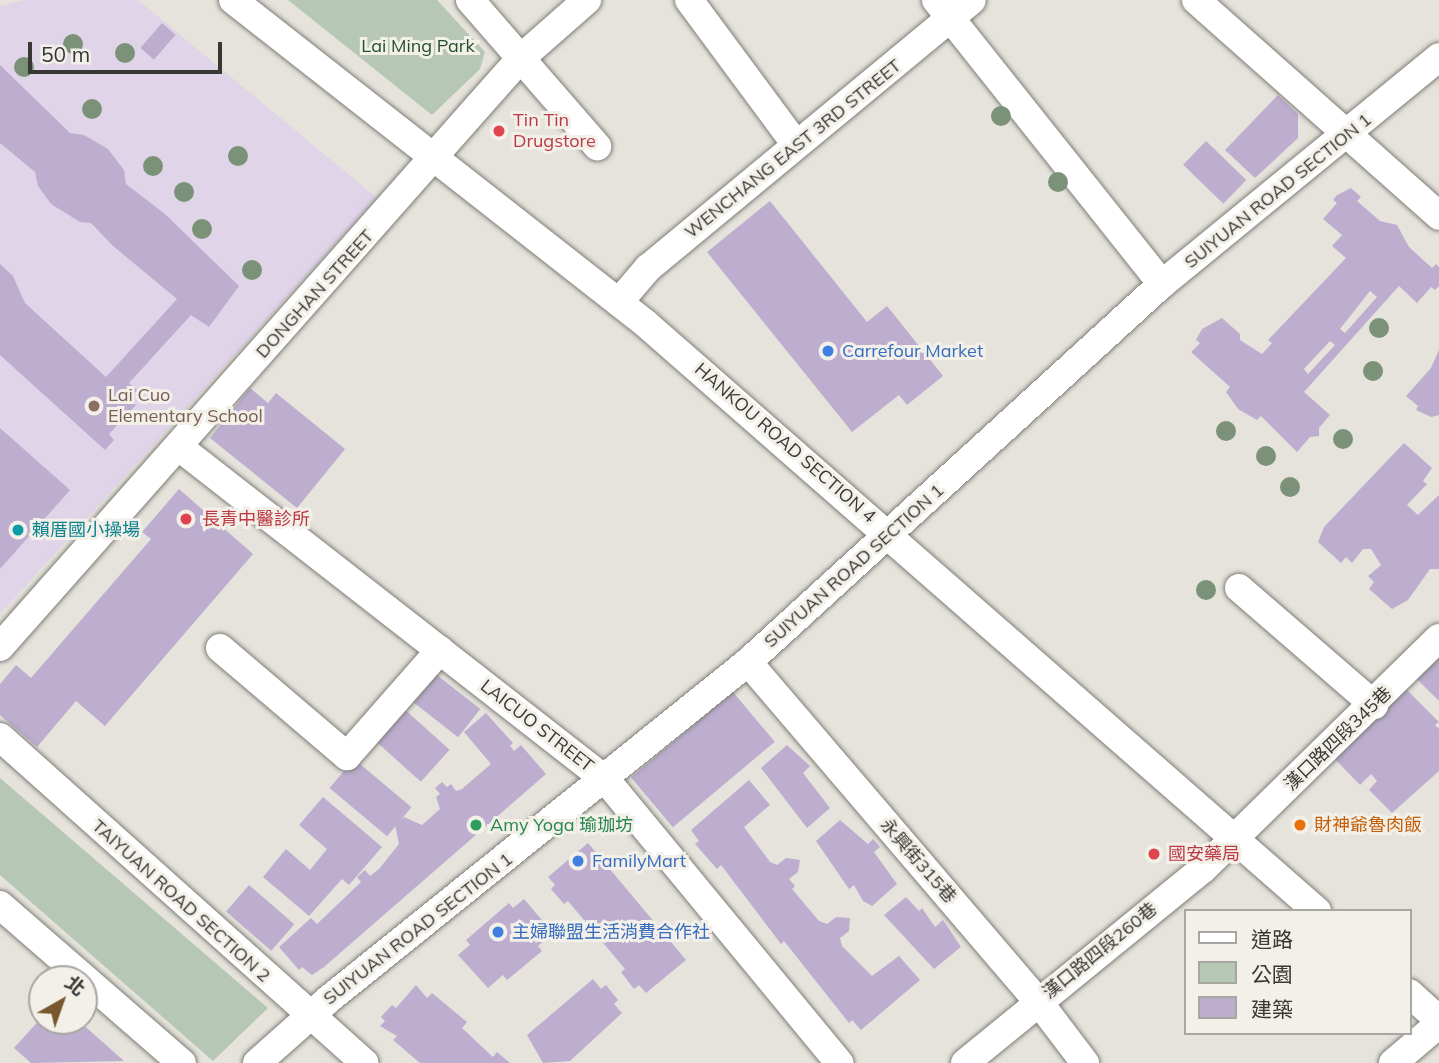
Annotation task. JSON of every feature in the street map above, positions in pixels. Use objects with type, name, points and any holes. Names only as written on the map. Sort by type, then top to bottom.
[{"type":"street","name":"HANKOU ROAD SECTION 4","points":[[233,0],[434,161],[619,302],[1315,909]]},
{"type":"street","points":[[470,0],[597,146]]},
{"type":"street","name":"DONGHAN STREET","points":[[0,647],[434,161],[521,58],[587,0]]},
{"type":"street","points":[[689,0],[795,144]]},
{"type":"street","points":[[1196,0],[1439,216]]},
{"type":"street","points":[[954,6],[1162,284]]},
{"type":"street","name":"WENCHANG EAST 3RD STREET","points":[[619,302],[649,268],[954,6]]},
{"type":"street","name":"SUIYUAN ROAD SECTION 1","points":[[257,1063],[309,1015],[606,780],[748,662],[1162,284],[1439,57]]},
{"type":"street","name":"LAICUO STREET","points":[[179,447],[606,780],[839,1063]]},
{"type":"street","points":[[1239,588],[1374,705]]},
{"type":"street","name":"漢口路四段345巷","points":[[1236,839],[1439,638]]},
{"type":"street","points":[[219,648],[347,755],[440,650]]},
{"type":"street","name":"永興街315巷","points":[[748,662],[1038,1001],[1085,1063]]},
{"type":"street","name":"TAIYUAN ROAD SECTION 2","points":[[0,737],[364,1063]]},
{"type":"street","name":"漢口路四段260巷","points":[[965,1063],[1236,839]]},
{"type":"street","points":[[0,905],[182,1063]]},
{"type":"street","points":[[1393,1063],[1439,1022],[1411,995]]},
{"type":"shaded area","name":"Lai Cuo Elementary School","points":[[25,0],[138,0],[377,198],[0,614],[0,6]]},
{"type":"green space","name":"Lai Ming Park","points":[[288,0],[437,0],[485,52],[480,69],[432,115]]},
{"type":"green space","points":[[0,778],[268,1008],[213,1061],[0,875]]},
{"type":"building","points":[[162,23],[176,35],[154,60],[140,48]]},
{"type":"building","points":[[0,65],[70,133],[84,135],[108,149],[124,170],[126,184],[165,214],[239,286],[209,327],[191,315],[129,383],[137,390],[130,399],[136,405],[109,434],[114,440],[105,450],[0,355],[0,264],[13,276],[25,303],[106,377],[177,299],[113,246],[91,223],[80,222],[51,204],[38,186],[35,172],[0,143]]},
{"type":"building","points":[[1278,95],[1298,114],[1298,138],[1255,178],[1225,150]]},
{"type":"building","points":[[1206,141],[1246,180],[1223,204],[1183,165]]},
{"type":"building","points":[[1351,188],[1361,197],[1357,201],[1380,221],[1397,225],[1409,247],[1432,268],[1436,264],[1439,267],[1439,286],[1435,290],[1431,287],[1417,303],[1399,286],[1304,392],[1330,415],[1319,428],[1319,436],[1310,437],[1297,452],[1261,416],[1257,420],[1238,409],[1226,392],[1230,387],[1191,352],[1200,343],[1196,340],[1202,329],[1222,318],[1240,334],[1240,340],[1262,354],[1272,343],[1268,340],[1346,258],[1332,246],[1342,235],[1323,219],[1337,203],[1333,200]],"holes":[[[1370,291],[1377,297],[1345,333],[1340,329]],[[1330,341],[1335,345],[1308,374],[1304,369]]]},
{"type":"building","points":[[770,201],[867,322],[887,306],[943,376],[907,405],[899,395],[852,432],[707,252]]},
{"type":"building","points":[[1439,350],[1439,415],[1431,417],[1416,410],[1418,406],[1406,396],[1431,368]]},
{"type":"building","points":[[250,388],[268,403],[276,393],[345,449],[297,508],[210,438]]},
{"type":"building","name":"賴厝國小操場","points":[[0,428],[70,490],[0,569]]},
{"type":"building","points":[[1404,443],[1432,468],[1423,481],[1427,484],[1407,505],[1418,515],[1439,495],[1439,569],[1430,569],[1408,600],[1392,609],[1369,589],[1374,582],[1368,576],[1381,565],[1371,549],[1363,549],[1352,563],[1346,557],[1341,563],[1318,542],[1324,527]]},
{"type":"building","points":[[179,489],[253,554],[105,726],[76,701],[37,747],[0,715],[0,684],[16,665],[31,678],[151,539],[142,532]]},
{"type":"building","points":[[1439,653],[1439,701],[1416,678]]},
{"type":"building","points":[[433,672],[480,709],[458,737],[411,700]]},
{"type":"building","points":[[1404,687],[1439,722],[1435,725],[1439,729],[1439,771],[1392,813],[1369,790],[1377,781],[1371,774],[1360,785],[1333,757]]},
{"type":"building","points":[[733,692],[775,742],[673,827],[631,777]]},
{"type":"building","points":[[402,707],[450,750],[421,782],[373,739]]},
{"type":"building","points":[[486,713],[513,743],[510,746],[514,751],[521,745],[546,774],[324,967],[312,975],[302,967],[299,970],[279,947],[311,918],[317,924],[361,882],[357,877],[365,870],[370,876],[379,869],[399,844],[395,825],[404,817],[422,825],[440,809],[436,797],[440,794],[435,788],[442,782],[447,787],[451,784],[456,791],[462,789],[491,764],[464,732]]},
{"type":"building","points":[[787,745],[810,766],[803,773],[830,808],[807,828],[761,768]]},
{"type":"building","points":[[354,759],[411,807],[387,836],[330,788]]},
{"type":"building","points":[[749,780],[770,805],[744,827],[770,862],[777,865],[786,858],[800,860],[798,872],[789,879],[795,886],[792,889],[819,921],[827,924],[836,917],[850,918],[849,931],[840,938],[842,946],[872,976],[899,956],[920,980],[861,1030],[852,1020],[849,1023],[784,941],[781,944],[721,865],[717,869],[695,844],[699,841],[691,830]]},
{"type":"building","points":[[323,797],[382,847],[349,885],[342,879],[309,916],[263,877],[286,849],[310,870],[327,849],[299,825]]},
{"type":"building","points":[[840,820],[868,844],[873,839],[880,847],[874,852],[897,884],[872,906],[863,901],[854,885],[849,889],[816,841]]},
{"type":"building","points":[[588,843],[686,960],[646,993],[639,985],[634,989],[621,972],[625,969],[568,901],[564,904],[551,889],[555,885],[548,877]]},
{"type":"building","points":[[249,885],[294,924],[271,951],[226,911]]},
{"type":"building","points":[[906,897],[919,911],[922,908],[935,927],[943,920],[961,947],[934,969],[884,915]]},
{"type":"building","points":[[524,899],[553,933],[538,946],[542,951],[507,980],[503,975],[488,988],[458,955],[470,945],[466,940],[509,903],[513,908]]},
{"type":"building","points":[[593,979],[601,989],[606,985],[618,1000],[614,1004],[622,1013],[570,1061],[543,1063],[527,1035]]},
{"type":"building","points":[[416,985],[427,998],[432,993],[467,1022],[462,1028],[493,1057],[497,1052],[510,1063],[420,1063],[393,1040],[397,1036],[380,1026],[385,1021],[381,1017],[392,1005],[396,1008]]},
{"type":"building","points":[[28,1032],[28,1035],[95,1035],[124,1061],[31,1063],[14,1048]]},
{"type":"place","name":"Tin Tin Drugstore","points":[[499,131]]},
{"type":"place","name":"Carrefour Market","points":[[828,351]]},
{"type":"place","name":"Lai Cuo Elementary School","points":[[94,406]]},
{"type":"place","name":"長青中醫診所","points":[[186,519]]},
{"type":"place","name":"賴厝國小操場","points":[[18,530]]},
{"type":"place","name":"Amy Yoga 瑜珈坊","points":[[476,825]]},
{"type":"place","name":"財神爺魯肉飯","points":[[1300,825]]},
{"type":"place","name":"國安藥局","points":[[1154,854]]},
{"type":"place","name":"FamilyMart","points":[[578,861]]},
{"type":"place","name":"主婦聯盟生活消費合作社","points":[[498,932]]}]
